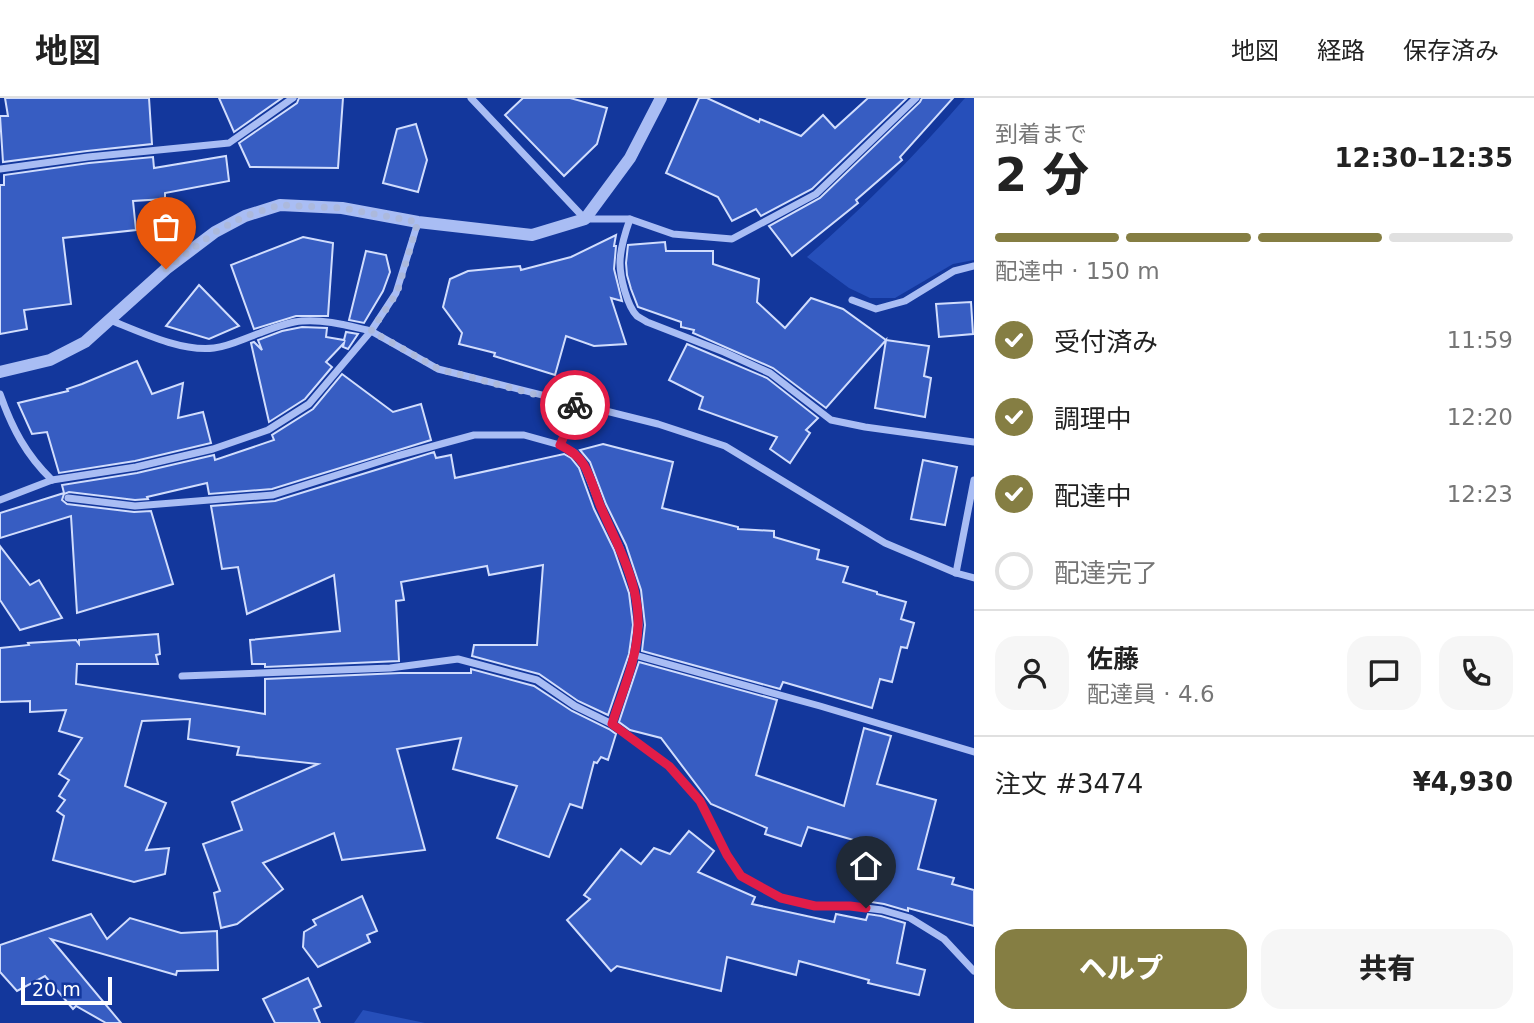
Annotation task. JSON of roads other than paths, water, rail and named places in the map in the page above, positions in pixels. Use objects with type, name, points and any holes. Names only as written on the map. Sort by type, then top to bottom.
[{"type":"street","points":[[0,169],[229,143],[293,98]]},
{"type":"street","points":[[471,98],[585,219]]},
{"type":"street","points":[[585,219],[631,158],[661,98]]},
{"type":"street","points":[[0,372],[50,360],[85,342],[166,269],[215,232],[245,216],[280,205],[342,208],[418,222],[532,235],[585,219],[630,219],[673,234],[732,239],[816,194],[916,98]]},
{"type":"street","points":[[630,219],[623,239],[620,263],[623,285],[630,306],[647,322],[771,373],[831,420],[974,442]]},
{"type":"street","points":[[0,500],[52,480],[136,467],[213,449],[268,430],[309,404],[371,331],[397,293],[418,222]]},
{"type":"street","points":[[852,300],[876,309],[905,301],[954,271],[974,266]]},
{"type":"street","points":[[110,320],[158,339],[212,349],[300,321],[321,321],[371,331],[439,369],[658,424],[725,446],[885,543],[974,578]]},
{"type":"street","points":[[0,394],[24,448],[52,480]]},
{"type":"street","points":[[560,445],[578,405]]},
{"type":"street","points":[[68,498],[135,506],[273,495],[474,435],[524,435],[560,445],[575,453],[584,465],[620,548],[635,592],[639,625],[635,655],[612,724]]},
{"type":"street","points":[[956,572],[974,480]]},
{"type":"street","points":[[635,655],[974,752]]},
{"type":"street","points":[[182,676],[390,668],[458,659],[537,680],[575,706],[612,724],[669,766],[700,801],[727,855],[741,876],[781,898],[815,906],[882,909],[909,918],[944,939],[974,971]]}]
